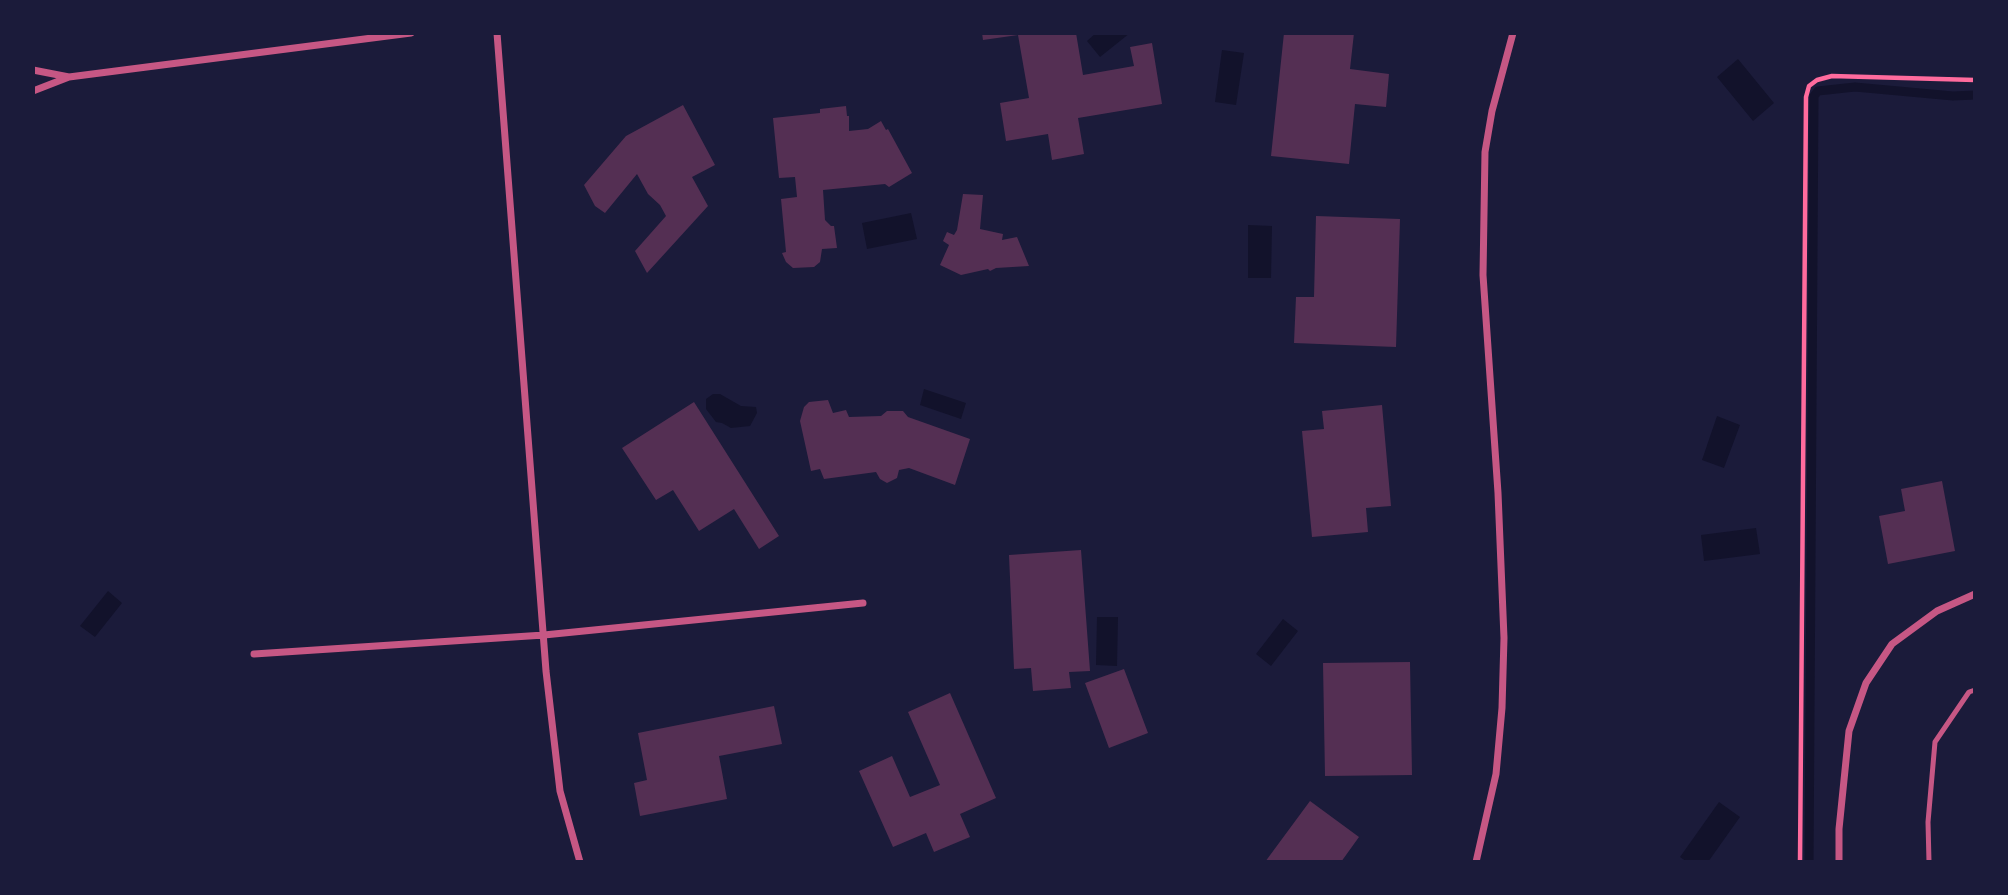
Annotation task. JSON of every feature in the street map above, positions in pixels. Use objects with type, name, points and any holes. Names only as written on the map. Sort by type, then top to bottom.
[{"type":"street","points":[[33,91],[69,77],[411,33]]},
{"type":"street","points":[[497,33],[544,635],[560,791],[580,862]]},
{"type":"street","points":[[1476,862],[1496,774],[1502,708],[1504,638],[1498,493],[1483,275],[1485,152],[1492,111],[1513,33]]},
{"type":"street","points":[[33,70],[69,77]]},
{"type":"street","points":[[1839,862],[1839,829],[1849,731],[1866,683],[1892,644],[1937,611],[1975,594]]},
{"type":"street","points":[[254,654],[544,635],[863,603]]},
{"type":"lane","points":[[1929,862],[1928,822],[1935,742],[1969,692],[1975,690]]},
{"type":"path","points":[[1800,862],[1806,97],[1809,86],[1817,80],[1832,76],[1975,80]]},
{"type":"shaded area","points":[[1096,33],[1130,33],[1100,57],[1087,41]]},
{"type":"shaded area","points":[[1222,50],[1244,53],[1236,105],[1215,102]]},
{"type":"shaded area","points":[[1738,59],[1774,103],[1753,121],[1717,77]]},
{"type":"shaded area","points":[[911,213],[917,239],[867,249],[862,223]]},
{"type":"shaded area","points":[[1248,225],[1272,226],[1271,278],[1248,278]]},
{"type":"shaded area","points":[[924,389],[966,403],[961,419],[920,405]]},
{"type":"shaded area","points":[[713,394],[720,394],[741,406],[756,407],[757,413],[750,426],[731,428],[716,422],[706,409],[706,399]]},
{"type":"shaded area","points":[[1717,416],[1740,425],[1724,468],[1702,460]]},
{"type":"shaded area","points":[[1756,528],[1760,554],[1704,561],[1701,535]]},
{"type":"shaded area","points":[[108,591],[122,603],[95,637],[80,626]]},
{"type":"shaded area","points":[[1097,617],[1118,617],[1117,666],[1096,665]]},
{"type":"shaded area","points":[[1283,619],[1298,631],[1271,666],[1256,654]]},
{"type":"shaded area","points":[[1719,802],[1740,817],[1708,862],[1687,862],[1680,857]]},
{"type":"building","points":[[982,33],[1076,33],[1083,75],[1134,66],[1130,47],[1152,43],[1162,104],[1078,118],[1084,154],[1052,160],[1048,134],[1006,141],[1000,103],[1029,98],[1018,35],[983,40]]},
{"type":"building","points":[[1284,33],[1354,33],[1350,69],[1389,74],[1386,107],[1355,104],[1349,164],[1271,156]]},
{"type":"building","points":[[683,105],[715,165],[692,177],[708,206],[647,273],[635,251],[666,216],[660,205],[648,194],[637,174],[605,213],[595,206],[584,185],[626,136]]},
{"type":"building","points":[[846,106],[849,131],[868,129],[881,121],[912,173],[889,187],[885,184],[823,190],[825,220],[834,226],[837,248],[822,249],[820,262],[814,267],[793,268],[782,253],[786,252],[781,199],[797,197],[795,177],[779,178],[773,118],[820,113],[820,109]]},
{"type":"building","points":[[963,194],[983,195],[980,229],[1003,234],[1002,240],[1017,237],[1029,266],[996,268],[990,271],[988,269],[961,275],[940,265],[949,245],[943,241],[947,232],[954,235],[957,230]]},
{"type":"building","points":[[1316,216],[1400,219],[1396,347],[1294,343],[1296,297],[1314,297]]},
{"type":"building","points":[[828,400],[833,413],[846,410],[849,417],[881,416],[887,411],[903,411],[908,417],[970,439],[955,485],[909,468],[899,470],[897,478],[887,483],[880,479],[876,472],[824,479],[820,469],[811,471],[800,421],[804,407],[809,402]]},
{"type":"building","points":[[694,402],[779,536],[759,549],[734,509],[699,531],[673,490],[656,500],[622,448]]},
{"type":"building","points":[[1382,405],[1391,506],[1366,508],[1368,532],[1312,537],[1302,431],[1324,429],[1322,411]]},
{"type":"building","points":[[1942,481],[1955,551],[1888,564],[1879,516],[1905,511],[1901,489]]},
{"type":"building","points":[[1081,550],[1090,671],[1069,672],[1071,688],[1033,691],[1031,668],[1014,669],[1009,555]]},
{"type":"building","points":[[1410,662],[1412,775],[1325,776],[1323,663]]},
{"type":"building","points":[[1124,669],[1148,733],[1109,748],[1085,683]]},
{"type":"building","points":[[950,693],[996,798],[960,814],[970,837],[934,852],[926,833],[893,847],[859,771],[892,756],[910,797],[940,785],[908,712]]},
{"type":"building","points":[[774,706],[782,744],[719,756],[727,799],[640,816],[634,783],[647,780],[638,733]]},
{"type":"building","points":[[1310,801],[1359,837],[1341,862],[1265,862]]},
{"type":"waterway","points":[[1809,862],[1814,96],[1818,91],[1855,87],[1953,96],[1975,95]]}]
